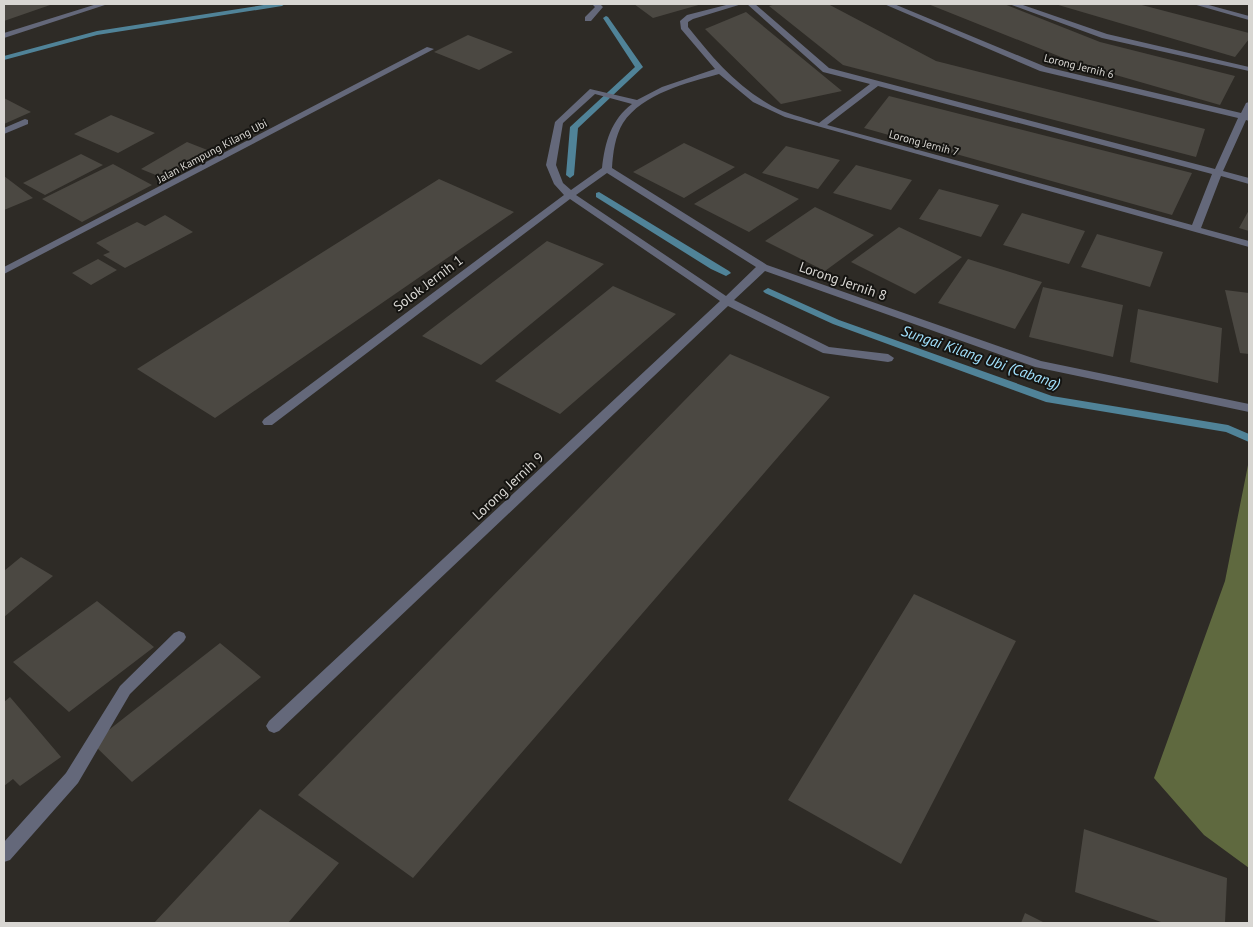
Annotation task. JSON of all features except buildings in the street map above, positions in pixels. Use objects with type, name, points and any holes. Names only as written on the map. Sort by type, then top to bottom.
[{"type":"street","points":[[4,36],[104,4]]},
{"type":"street","points":[[588,19],[599,7],[596,4]]},
{"type":"street","name":"Lorong Jernih 7","points":[[738,4],[690,17],[684,21],[684,26],[719,71],[753,98],[771,109],[820,126],[1249,244]]},
{"type":"street","points":[[751,4],[826,70],[1249,181]]},
{"type":"street","name":"Lorong Jernih 6","points":[[888,4],[1043,69],[1246,118]]},
{"type":"street","points":[[1013,4],[1104,36],[1249,69]]},
{"type":"street","points":[[1197,4],[1249,18]]},
{"type":"street","name":"Jalan Kampung Kilang Ubi","points":[[4,271],[430,49]]},
{"type":"street","points":[[607,169],[609,148],[620,121],[636,102],[682,82],[719,71]]},
{"type":"street","points":[[820,126],[875,84]]},
{"type":"street","points":[[636,102],[593,91],[558,122],[551,164],[558,184],[570,195],[728,302],[828,350],[888,358]]},
{"type":"street","points":[[1195,229],[1217,174],[1246,118],[1249,105]]},
{"type":"street","points":[[4,131],[25,122]]},
{"type":"street","name":"Solok Jernih 1","points":[[268,422],[607,169]]},
{"type":"street","name":"Lorong Jernih 8","points":[[607,169],[763,267],[1039,364],[1249,408]]},
{"type":"street","name":"Lorong Jernih 9","points":[[274,726],[728,302],[763,267]]},
{"type":"street","points":[[4,854],[51,804],[72,778],[125,690],[179,637]]},
{"type":"green space","points":[[1249,460],[1249,868],[1204,835],[1154,778],[1225,581]]},
{"type":"waterway","name":"Sungai Kilang Ubi (Cabang)","points":[[4,58],[97,33],[282,4]]},
{"type":"waterway","name":"Sungai Kilang Ubi (Cabang)","points":[[570,175],[574,127],[639,67],[606,18]]},
{"type":"waterway","name":"Sungai Kilang Ubi (Cabang)","points":[[599,195],[726,273]]},
{"type":"waterway","name":"Sungai Kilang Ubi (Cabang)","points":[[768,291],[836,322],[1050,399],[1228,429],[1249,438]]}]
